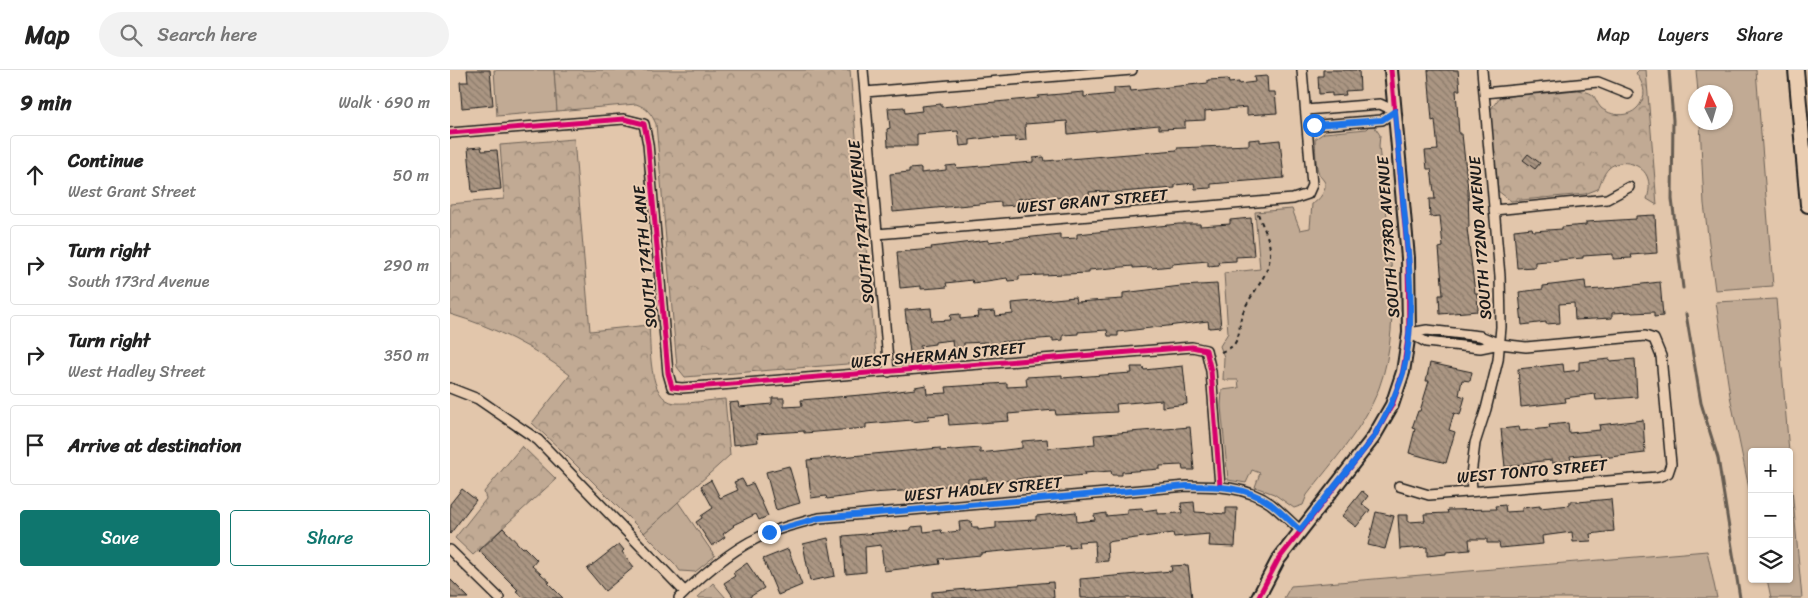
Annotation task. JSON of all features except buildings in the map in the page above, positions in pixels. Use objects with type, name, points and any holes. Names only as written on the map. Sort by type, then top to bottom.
[{"type":"main road","points":[[1796,70],[1808,205]]},
{"type":"street","name":"SOUTH 174TH AVENUE","points":[[863,70],[889,372]]},
{"type":"street","points":[[865,92],[1132,70]]},
{"type":"street","points":[[1302,70],[1307,126],[1382,120],[1395,111]]},
{"type":"street","name":"SOUTH 173RD AVENUE","points":[[1258,598],[1278,560],[1373,438],[1392,404],[1403,372],[1409,333],[1408,258],[1391,70]]},
{"type":"street","name":"SOUTH 172ND AVENUE","points":[[1472,491],[1471,476],[1475,444],[1496,368],[1500,344],[1502,308],[1482,70]]},
{"type":"street","points":[[1484,93],[1598,82],[1628,94]]},
{"type":"street","points":[[1306,110],[1380,104],[1395,111]]},
{"type":"street","name":"SOUTH 174TH LANE","points":[[450,133],[624,119],[644,124],[648,144],[668,373],[672,386]]},
{"type":"street","name":"WEST GRANT STREET","points":[[877,234],[1293,199],[1308,194],[1312,185],[1307,126]]},
{"type":"street","points":[[1494,210],[1607,199],[1629,187]]},
{"type":"street","points":[[1409,333],[1427,330],[1480,336],[1500,344]]},
{"type":"street","name":"WEST TONTO STREET","points":[[1399,486],[1429,495],[1658,477],[1668,473],[1671,464],[1661,356],[1654,339],[1645,336],[1526,348],[1500,344]]},
{"type":"street","name":"WEST SHERMAN STREET","points":[[672,386],[682,388],[1192,347],[1206,350],[1211,371],[1220,486]]},
{"type":"street","points":[[450,388],[478,398],[538,440],[682,595]]},
{"type":"street","name":"WEST HADLEY STREET","points":[[682,595],[720,561],[769,532],[819,518],[1187,486],[1220,486],[1250,493],[1264,500],[1300,530]]},
{"type":"street","points":[[451,554],[499,598]]},
{"type":"path","points":[[1221,352],[1230,349],[1237,340],[1246,305],[1270,263],[1269,240],[1257,211]]},
{"type":"green space","points":[[494,70],[554,70],[557,111],[497,116]]},
{"type":"green space","points":[[554,70],[850,70],[876,357],[872,362],[685,377],[677,367],[656,124],[648,111],[636,104],[557,111]]},
{"type":"green space","points":[[1639,70],[1646,70],[1657,205],[1647,199],[1649,184],[1646,174],[1637,166],[1626,163],[1620,163],[1609,168],[1598,189],[1585,194],[1511,201],[1498,191],[1490,110],[1500,97],[1578,90],[1593,95],[1601,108],[1607,112],[1619,115],[1625,114],[1636,109],[1644,95],[1641,82],[1636,73]]},
{"type":"green space","points":[[1696,70],[1756,70],[1773,286],[1715,290],[1704,204],[1700,130],[1733,130],[1733,85],[1697,85]]},
{"type":"green space","points":[[1370,126],[1374,126],[1380,135],[1379,146],[1389,236],[1392,300],[1391,331],[1387,360],[1379,388],[1365,417],[1347,444],[1307,495],[1303,505],[1294,508],[1274,494],[1255,487],[1260,473],[1252,470],[1246,483],[1228,480],[1221,406],[1222,390],[1239,388],[1238,380],[1223,380],[1224,357],[1220,346],[1228,333],[1224,273],[1260,269],[1255,212],[1292,209],[1300,230],[1310,228],[1312,204],[1320,198],[1325,188],[1324,181],[1317,167],[1315,139],[1324,133],[1367,129]]},
{"type":"green space","points":[[574,139],[590,331],[649,325],[652,370],[659,392],[666,400],[681,403],[725,399],[730,455],[644,533],[532,423],[570,375],[542,355],[513,339],[482,325],[450,314],[450,204],[504,199],[500,145]]},
{"type":"green space","points":[[1776,299],[1789,448],[1748,448],[1748,484],[1730,396],[1716,302]]},
{"type":"green space","points":[[522,446],[556,479],[473,555],[455,538],[486,499],[484,492]]},
{"type":"green space","points":[[1793,500],[1802,598],[1771,598],[1768,583],[1793,583]]},
{"type":"green space","points":[[678,502],[715,556],[695,572],[680,571],[644,533]]},
{"type":"green space","points":[[1707,551],[1717,598],[1284,598],[1291,586]]},
{"type":"green space","points":[[713,583],[726,598],[697,598]]},
{"type":"waterway","points":[[1669,70],[1673,120],[1672,199],[1683,288]]},
{"type":"waterway","points":[[1686,314],[1701,403],[1718,458],[1740,598]]},
{"type":"cycle path","points":[[1258,598],[1278,560],[1373,438],[1392,405],[1403,372],[1409,333],[1408,258],[1391,70]]},
{"type":"cycle path","points":[[450,133],[624,119],[644,124],[648,144],[668,373],[672,387],[682,388],[1192,347],[1206,350],[1211,371],[1220,486]]},
{"type":"route","points":[[769,532],[819,518],[1187,486],[1220,486],[1250,493],[1270,504],[1300,530],[1373,438],[1383,421],[1392,404],[1403,372],[1409,333],[1408,258],[1395,111],[1382,120],[1314,125]]}]
